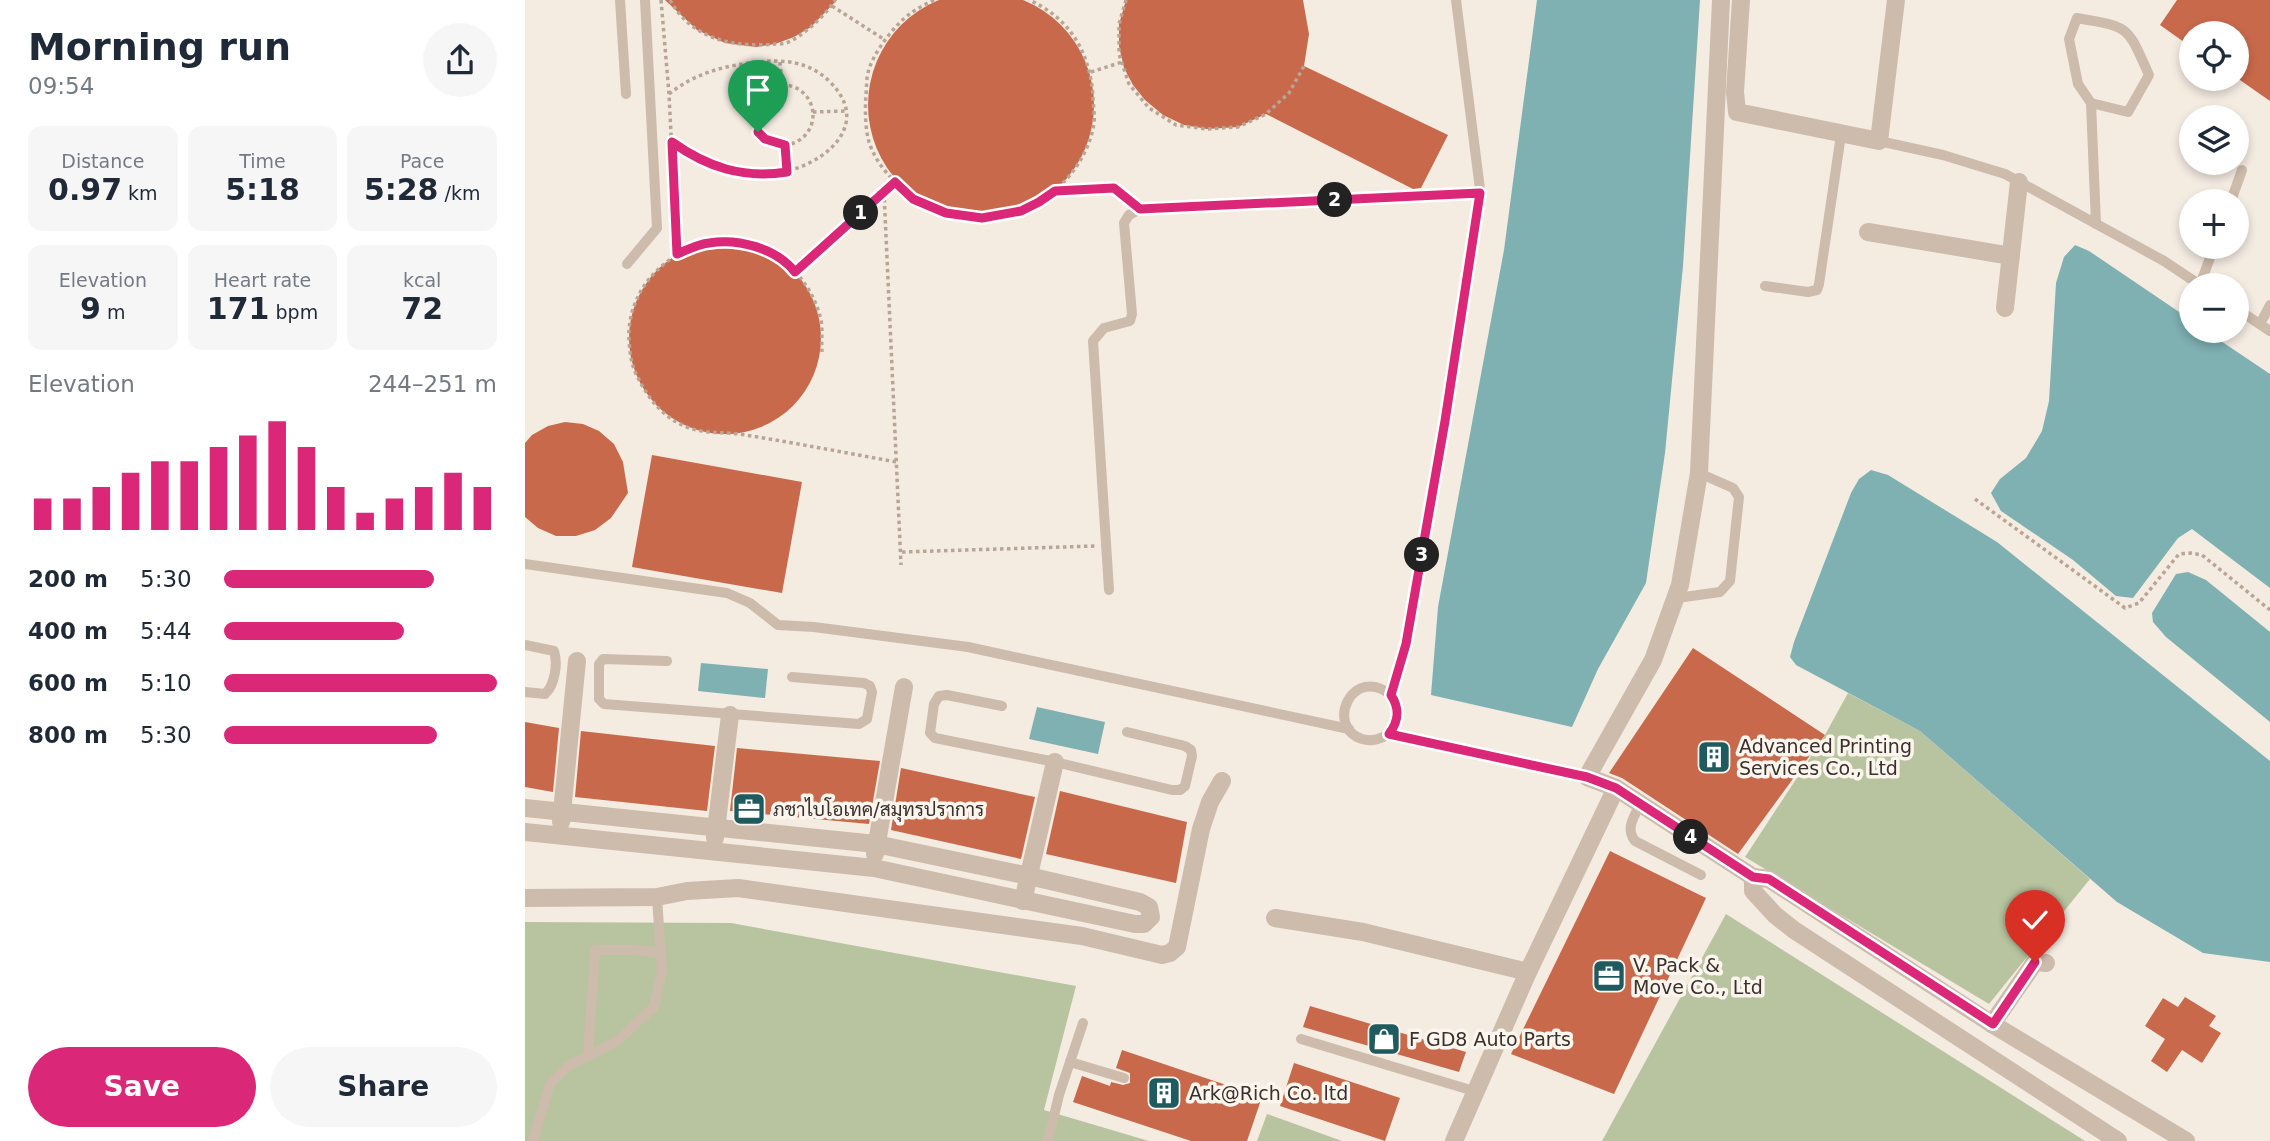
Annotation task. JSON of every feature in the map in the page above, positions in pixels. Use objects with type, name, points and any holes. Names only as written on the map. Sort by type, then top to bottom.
[{"type":"street","points":[[1721,0],[1699,473],[1677,598],[1653,660],[1587,777],[1616,788],[1753,877],[1769,879],[1993,1024],[2186,1141]]},
{"type":"street","points":[[1741,0],[1735,92],[1737,112],[1879,141],[1896,0]]},
{"type":"street","points":[[2005,308],[2019,182]]},
{"type":"street","points":[[1868,232],[2011,256]]},
{"type":"street","points":[[559,836],[577,661]]},
{"type":"street","points":[[874,868],[904,687]]},
{"type":"street","points":[[714,852],[730,715]]},
{"type":"street","points":[[1023,901],[1055,762]]},
{"type":"street","points":[[525,898],[657,897],[687,891],[738,888],[1081,936],[1163,955],[1177,947],[1201,829],[1210,802],[1222,781]]},
{"type":"street","points":[[1454,1141],[1528,972],[1616,788]]},
{"type":"street","points":[[525,808],[876,844],[1145,903],[1149,907],[1151,917],[1144,924],[1135,924],[874,868],[525,832]]},
{"type":"street","points":[[1753,877],[1753,891],[1775,915],[1794,930],[2118,1141]]},
{"type":"street","points":[[1275,918],[1363,932],[1528,972]]},
{"type":"street","points":[[1993,1024],[2035,962],[2046,962]]},
{"type":"lane","points":[[619,0],[626,94]]},
{"type":"lane","points":[[627,264],[657,228],[645,0]]},
{"type":"lane","points":[[1391,695],[1406,644],[1445,421],[1480,193],[1456,0]]},
{"type":"lane","points":[[2091,103],[2128,112],[2149,75],[2130,35],[2115,24],[2077,18],[2069,38],[2078,84],[2091,103],[2096,224]]},
{"type":"lane","points":[[1765,286],[1808,292],[1817,290],[1841,135]]},
{"type":"lane","points":[[1879,141],[1943,155],[2005,174],[2182,273]]},
{"type":"lane","points":[[1109,590],[1093,341],[1104,328],[1130,321],[1132,314],[1124,223],[1129,215],[1140,209],[1480,193]]},
{"type":"lane","points":[[2260,324],[2270,305]]},
{"type":"lane","points":[[2249,317],[2270,331]]},
{"type":"lane","points":[[1677,598],[1720,592],[1730,581],[1739,497],[1733,488],[1699,473]]},
{"type":"lane","points":[[525,564],[727,593],[750,603],[778,625],[814,627],[968,647],[1349,729],[1364,739],[1381,738],[1389,734],[1394,727],[1398,710],[1391,695],[1376,687],[1367,686],[1350,695],[1344,712],[1349,729]]},
{"type":"lane","points":[[525,645],[554,651],[556,659],[551,689],[545,694],[525,692]]},
{"type":"lane","points":[[667,660],[603,659],[599,664],[599,699],[604,704],[730,715],[859,724],[867,719],[872,692],[870,685],[792,677]]},
{"type":"lane","points":[[1002,706],[947,695],[939,696],[934,704],[930,733],[935,738],[1055,762],[1172,790],[1180,790],[1185,786],[1191,750],[1185,746],[1127,732]]},
{"type":"lane","points":[[1389,734],[1587,777]]},
{"type":"lane","points":[[1640,804],[1629,827],[1629,833],[1635,841],[1701,875]]},
{"type":"lane","points":[[533,1141],[549,1084],[568,1066],[616,1042],[654,1007],[662,972],[657,897]]},
{"type":"lane","points":[[588,1056],[595,950],[661,953]]},
{"type":"lane","points":[[1048,1141],[1059,1095],[1083,1023]]},
{"type":"lane","points":[[1301,1039],[1477,1092]]},
{"type":"lane","points":[[1070,1062],[1124,1078]]},
{"type":"path","points":[[661,0],[669,93],[677,254]]},
{"type":"path","points":[[670,0],[674,8],[697,30],[725,43],[756,47],[786,43],[811,27],[835,0]]},
{"type":"path","points":[[934,0],[909,14],[885,40],[868,71],[865,107],[870,142],[887,174],[913,199],[946,213],[982,218],[1021,211],[1055,191],[1069,176],[1089,141],[1094,122],[1091,72],[1079,44],[1052,14],[1029,0]]},
{"type":"path","points":[[1126,0],[1119,24],[1119,54],[1129,84],[1149,108],[1176,125],[1207,129],[1238,127],[1266,114],[1289,93],[1304,66]]},
{"type":"path","points":[[832,6],[885,40]]},
{"type":"path","points":[[669,93],[712,70],[780,61],[802,65],[825,76],[842,96],[847,111],[842,133],[833,147],[807,166],[787,172],[764,175],[723,169],[695,158],[672,142]]},
{"type":"path","points":[[780,61],[782,85]]},
{"type":"path","points":[[1091,72],[1122,62]]},
{"type":"path","points":[[782,85],[799,88],[806,94],[813,112],[809,131],[794,143],[785,145],[765,139],[753,122],[755,102],[762,93],[770,87],[782,85]]},
{"type":"path","points":[[813,112],[847,111]]},
{"type":"path","points":[[785,145],[787,172]]},
{"type":"path","points":[[795,272],[895,182]]},
{"type":"path","points":[[1055,191],[1114,188],[1140,209]]},
{"type":"path","points":[[884,192],[901,565]]},
{"type":"path","points":[[822,352],[821,321],[804,281],[767,250],[738,242],[708,243],[677,254],[652,274],[635,301],[628,325],[631,365],[646,395],[664,414],[687,427],[709,434],[741,434],[897,462]]},
{"type":"path","points":[[1975,499],[2125,608],[2139,604],[2179,554],[2191,553],[2202,555],[2270,610]]},
{"type":"path","points":[[901,552],[1106,545]]},
{"type":"green space","points":[[1848,693],[1920,731],[2090,879],[1989,1004],[1745,857],[1825,735]]},
{"type":"green space","points":[[1726,914],[2085,1141],[1602,1141]]},
{"type":"green space","points":[[525,922],[731,923],[1076,986],[1044,1110],[1149,1141],[525,1141]]},
{"type":"green space","points":[[1267,1114],[1342,1141],[1257,1141]]},
{"type":"water","points":[[1537,0],[1700,0],[1683,266],[1665,453],[1646,583],[1598,669],[1572,727],[1431,695],[1438,607],[1504,250]]},
{"type":"water","points":[[2075,245],[2089,251],[2179,312],[2179,343],[2224,343],[2270,374],[2270,588],[2192,529],[2178,538],[2133,598],[2116,596],[2073,560],[2001,511],[1991,493],[2000,479],[2026,458],[2042,431],[2049,401],[2056,283],[2064,257]]},
{"type":"water","points":[[1871,470],[1888,475],[1997,542],[2270,761],[2270,962],[2203,953],[2117,902],[1920,731],[1796,665],[1790,657],[1794,642],[1851,493],[1859,479]]},
{"type":"water","points":[[2188,572],[2206,580],[2270,632],[2270,722],[2166,637],[2153,622],[2152,613],[2176,574]]},
{"type":"water","points":[[701,663],[768,669],[765,698],[698,691]]},
{"type":"water","points":[[1037,707],[1105,722],[1098,754],[1029,739]]},
{"type":"building","points":[[941,-1],[1021,-1],[1044,11],[1069,33],[1075,42],[1086,62],[1094,94],[1094,116],[1086,148],[1069,177],[1053,193],[1034,205],[992,218],[970,218],[938,210],[909,193],[893,177],[881,158],[868,116],[870,83],[876,62],[887,42],[909,17]]},
{"type":"building","points":[[665,0],[837,0],[811,27],[794,37],[756,47],[725,43],[697,30]]},
{"type":"building","points":[[1126,0],[1303,0],[1309,34],[1304,66],[1448,135],[1421,188],[1413,189],[1266,114],[1238,127],[1207,129],[1184,125],[1163,115],[1145,100],[1124,68],[1119,46],[1119,24]]},
{"type":"building","points":[[2177,0],[2270,0],[2270,101],[2249,86],[2249,21],[2179,21],[2179,38],[2160,25]]},
{"type":"building","points":[[725,242],[744,243],[762,249],[793,270],[814,301],[820,319],[820,357],[814,375],[793,406],[762,427],[744,433],[725,434],[706,433],[688,427],[657,406],[636,375],[630,357],[629,338],[630,319],[636,301],[657,270],[688,249],[706,243]]},
{"type":"building","points":[[565,422],[583,424],[599,431],[614,444],[623,462],[628,493],[611,518],[595,530],[576,536],[556,536],[538,528],[525,517],[525,443],[532,435],[548,426]]},
{"type":"building","points":[[652,455],[802,482],[782,593],[632,567]]},
{"type":"building","name":"Advanced Printing Services Co., Ltd","points":[[1693,648],[1825,735],[1738,854],[1622,778],[1609,773]]},
{"type":"building","points":[[525,722],[559,728],[553,792],[525,787]]},
{"type":"building","points":[[581,731],[715,746],[707,811],[575,797]]},
{"type":"building","points":[[737,748],[880,761],[869,824],[730,811]]},
{"type":"building","points":[[901,768],[1035,797],[1021,859],[891,830]]},
{"type":"building","points":[[1060,791],[1187,822],[1176,883],[1046,854]]},
{"type":"building","name":"V. Pack & Move Co., Ltd","points":[[1610,851],[1706,898],[1614,1094],[1511,1054]]},
{"type":"building","points":[[2185,997],[2216,1016],[2209,1026],[2221,1033],[2202,1063],[2182,1050],[2167,1072],[2151,1061],[2165,1039],[2145,1026],[2163,998],[2178,1007]]},
{"type":"building","name":"F GD8 Auto Parts","points":[[1310,1006],[1466,1052],[1459,1072],[1303,1027]]},
{"type":"building","name":"Ark@Rich Co. ltd","points":[[1122,1050],[1262,1097],[1247,1141],[1191,1141],[1073,1102],[1082,1076],[1110,1086],[1111,1082],[1123,1085],[1130,1083],[1130,1073],[1116,1068]]},
{"type":"building","points":[[1294,1063],[1400,1098],[1385,1141],[1280,1106]]},
{"type":"place","name":"Advanced Printing Services Co., Ltd","points":[[1714,757]]},
{"type":"place","name":"ภชาไบโอเทค/สมุทรปราการ","points":[[749,809]]},
{"type":"place","name":"V. Pack & Move Co., Ltd","points":[[1609,976]]},
{"type":"place","name":"F GD8 Auto Parts","points":[[1384,1039]]},
{"type":"place","name":"Ark@Rich Co. ltd","points":[[1164,1093]]},
{"type":"route","points":[[758,132],[774,144],[785,145],[787,172],[764,175],[723,169],[695,158],[672,142],[677,254],[708,243],[738,242],[767,250],[795,272],[895,182],[913,199],[946,213],[982,218],[1021,211],[1055,191],[1114,188],[1140,209],[1480,193],[1445,421],[1406,644],[1391,695],[1396,702],[1397,719],[1389,734],[1587,777],[1616,788],[1753,877],[1769,879],[1993,1024],[2035,962]]}]
